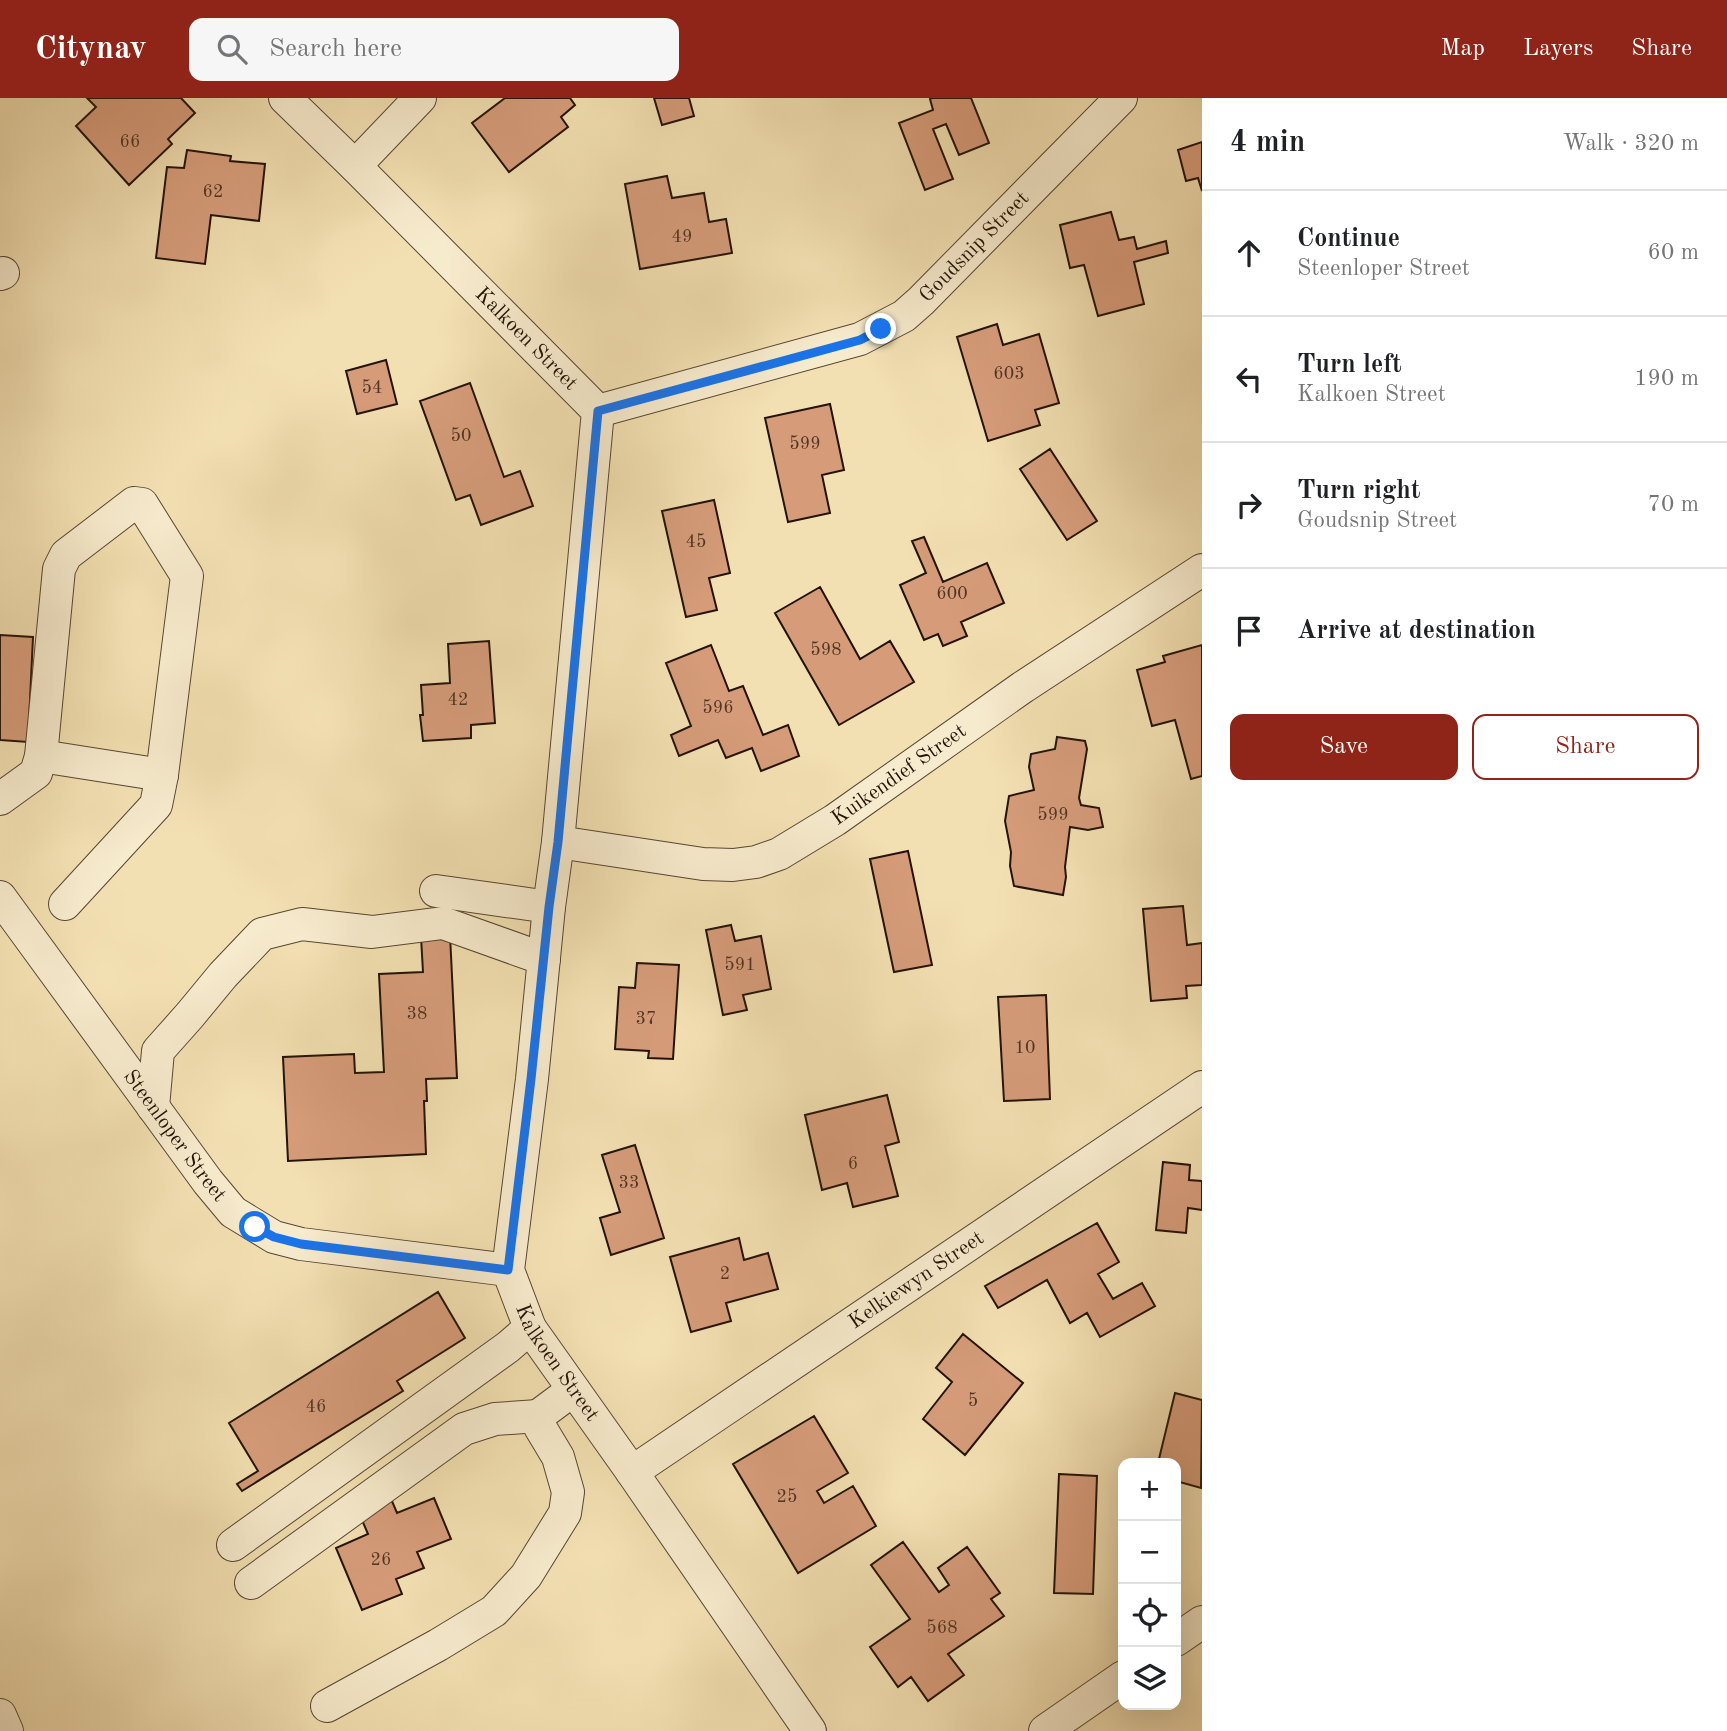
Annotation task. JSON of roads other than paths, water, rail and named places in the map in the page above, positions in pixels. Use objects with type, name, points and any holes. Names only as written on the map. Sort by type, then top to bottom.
[{"type":"street","name":"Kalkoen Street","points":[[285,98],[598,411],[558,842],[508,1270],[530,1328],[810,1731]]},
{"type":"street","points":[[355,166],[420,98]]},
{"type":"street","name":"Goudsnip Street","points":[[598,411],[860,340],[904,316],[1121,98]]},
{"type":"street","points":[[0,799],[36,773],[41,756],[59,569],[66,555],[134,503],[142,504],[187,576],[162,775],[156,805],[65,904]]},
{"type":"street","name":"Kuikendief Street","points":[[558,842],[703,864],[757,862],[779,854],[835,820],[1023,687],[1202,570]]},
{"type":"street","points":[[41,756],[162,775]]},
{"type":"street","points":[[436,891],[549,907]]},
{"type":"street","name":"Steenloper Street","points":[[0,897],[208,1182],[233,1212],[274,1237],[301,1244],[508,1270]]},
{"type":"street","points":[[153,1107],[158,1051],[262,934],[302,924],[372,932],[443,923],[544,959]]},
{"type":"street","name":"Kelkiewyn Street","points":[[632,1472],[1202,1087]]},
{"type":"street","points":[[233,1545],[508,1347],[530,1328]]},
{"type":"street","points":[[251,1583],[464,1429],[495,1419],[538,1416],[573,1390]]},
{"type":"street","points":[[327,1706],[494,1611],[526,1576],[565,1513],[568,1492],[558,1457],[540,1427],[538,1416]]},
{"type":"street","points":[[1181,1637],[1202,1622]]},
{"type":"street","points":[[1045,1731],[1118,1680]]},
{"type":"street","points":[[0,1715],[7,1731]]}]
